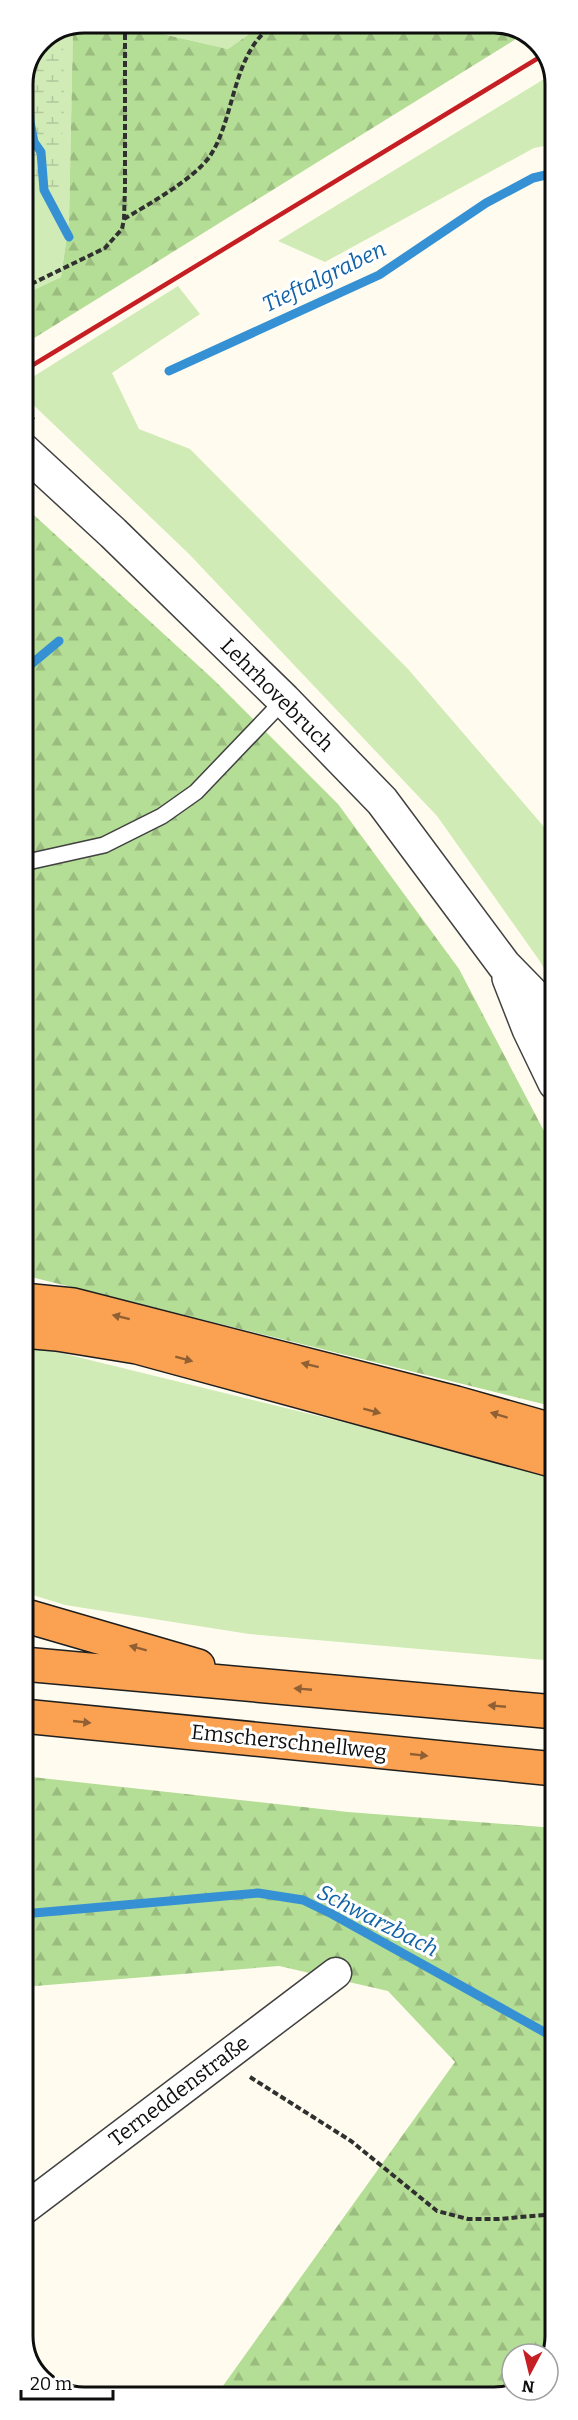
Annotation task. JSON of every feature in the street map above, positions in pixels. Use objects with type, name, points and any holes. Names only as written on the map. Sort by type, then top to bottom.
[{"type":"highway","points":[[33,1301],[84,1308],[456,1403],[545,1428]]},
{"type":"highway","points":[[33,1332],[137,1347],[545,1458]]},
{"type":"highway","points":[[33,1618],[72,1631],[163,1654],[254,1684]]},
{"type":"highway","points":[[33,1665],[545,1711]]},
{"type":"highway","name":"Emscherschnellweg","points":[[33,1717],[545,1768]]},
{"type":"street","name":"Lehrhovebruch","points":[[33,459],[113,533],[284,700],[381,801],[504,965],[545,1007]]},
{"type":"street","name":"Lehrhovebruch","points":[[504,965],[545,1079]]},
{"type":"street","name":"Terneddenstraße","points":[[33,2202],[336,1973]]},
{"type":"lane","points":[[33,861],[104,844],[162,816],[196,792],[284,700]]},
{"type":"path","points":[[33,283],[105,248],[122,229],[124,219],[124,33]]},
{"type":"path","points":[[124,219],[197,170],[210,156],[247,58],[261,33]]},
{"type":"path","points":[[222,2059],[351,2141],[437,2211],[468,2219],[545,2215]]},
{"type":"green space","points":[[158,33],[251,33],[228,49]]},
{"type":"green space","points":[[158,33],[228,49],[251,33],[497,33],[516,39],[33,339],[33,290],[61,277],[69,221],[73,34]]},
{"type":"green space","points":[[73,34],[69,221],[61,277],[33,290],[33,84],[37,65],[48,48]]},
{"type":"green space","points":[[63,38],[64,107],[59,187],[33,188],[33,84],[34,74],[42,56],[48,48]]},
{"type":"green space","points":[[544,79],[545,146],[534,148],[325,262],[278,241]]},
{"type":"green space","points":[[178,286],[200,314],[112,373],[139,429],[190,449],[408,669],[545,828],[545,970],[437,816],[189,554],[33,405],[33,377]]},
{"type":"green space","points":[[33,514],[214,680],[338,804],[459,969],[545,1133],[545,1405],[33,1277]]},
{"type":"green space","points":[[45,1349],[545,1472],[545,1660],[249,1634],[65,1605],[33,1595],[33,1350]]},
{"type":"green space","points":[[33,1777],[348,1812],[545,1827],[544,2342],[500,2342],[500,2386],[222,2387],[455,2062],[388,1991],[279,1966],[33,1986]]},
{"type":"waterway","points":[[33,137],[41,152],[44,190],[69,237]]},
{"type":"waterway","name":"Tieftalgraben","points":[[169,371],[379,275],[486,203],[533,178],[545,175]]},
{"type":"waterway","points":[[33,663],[59,641]]},
{"type":"waterway","name":"Schwarzbach","points":[[33,1913],[258,1893],[303,1900],[545,2032]]},
{"type":"railway","points":[[33,365],[538,58]]}]
